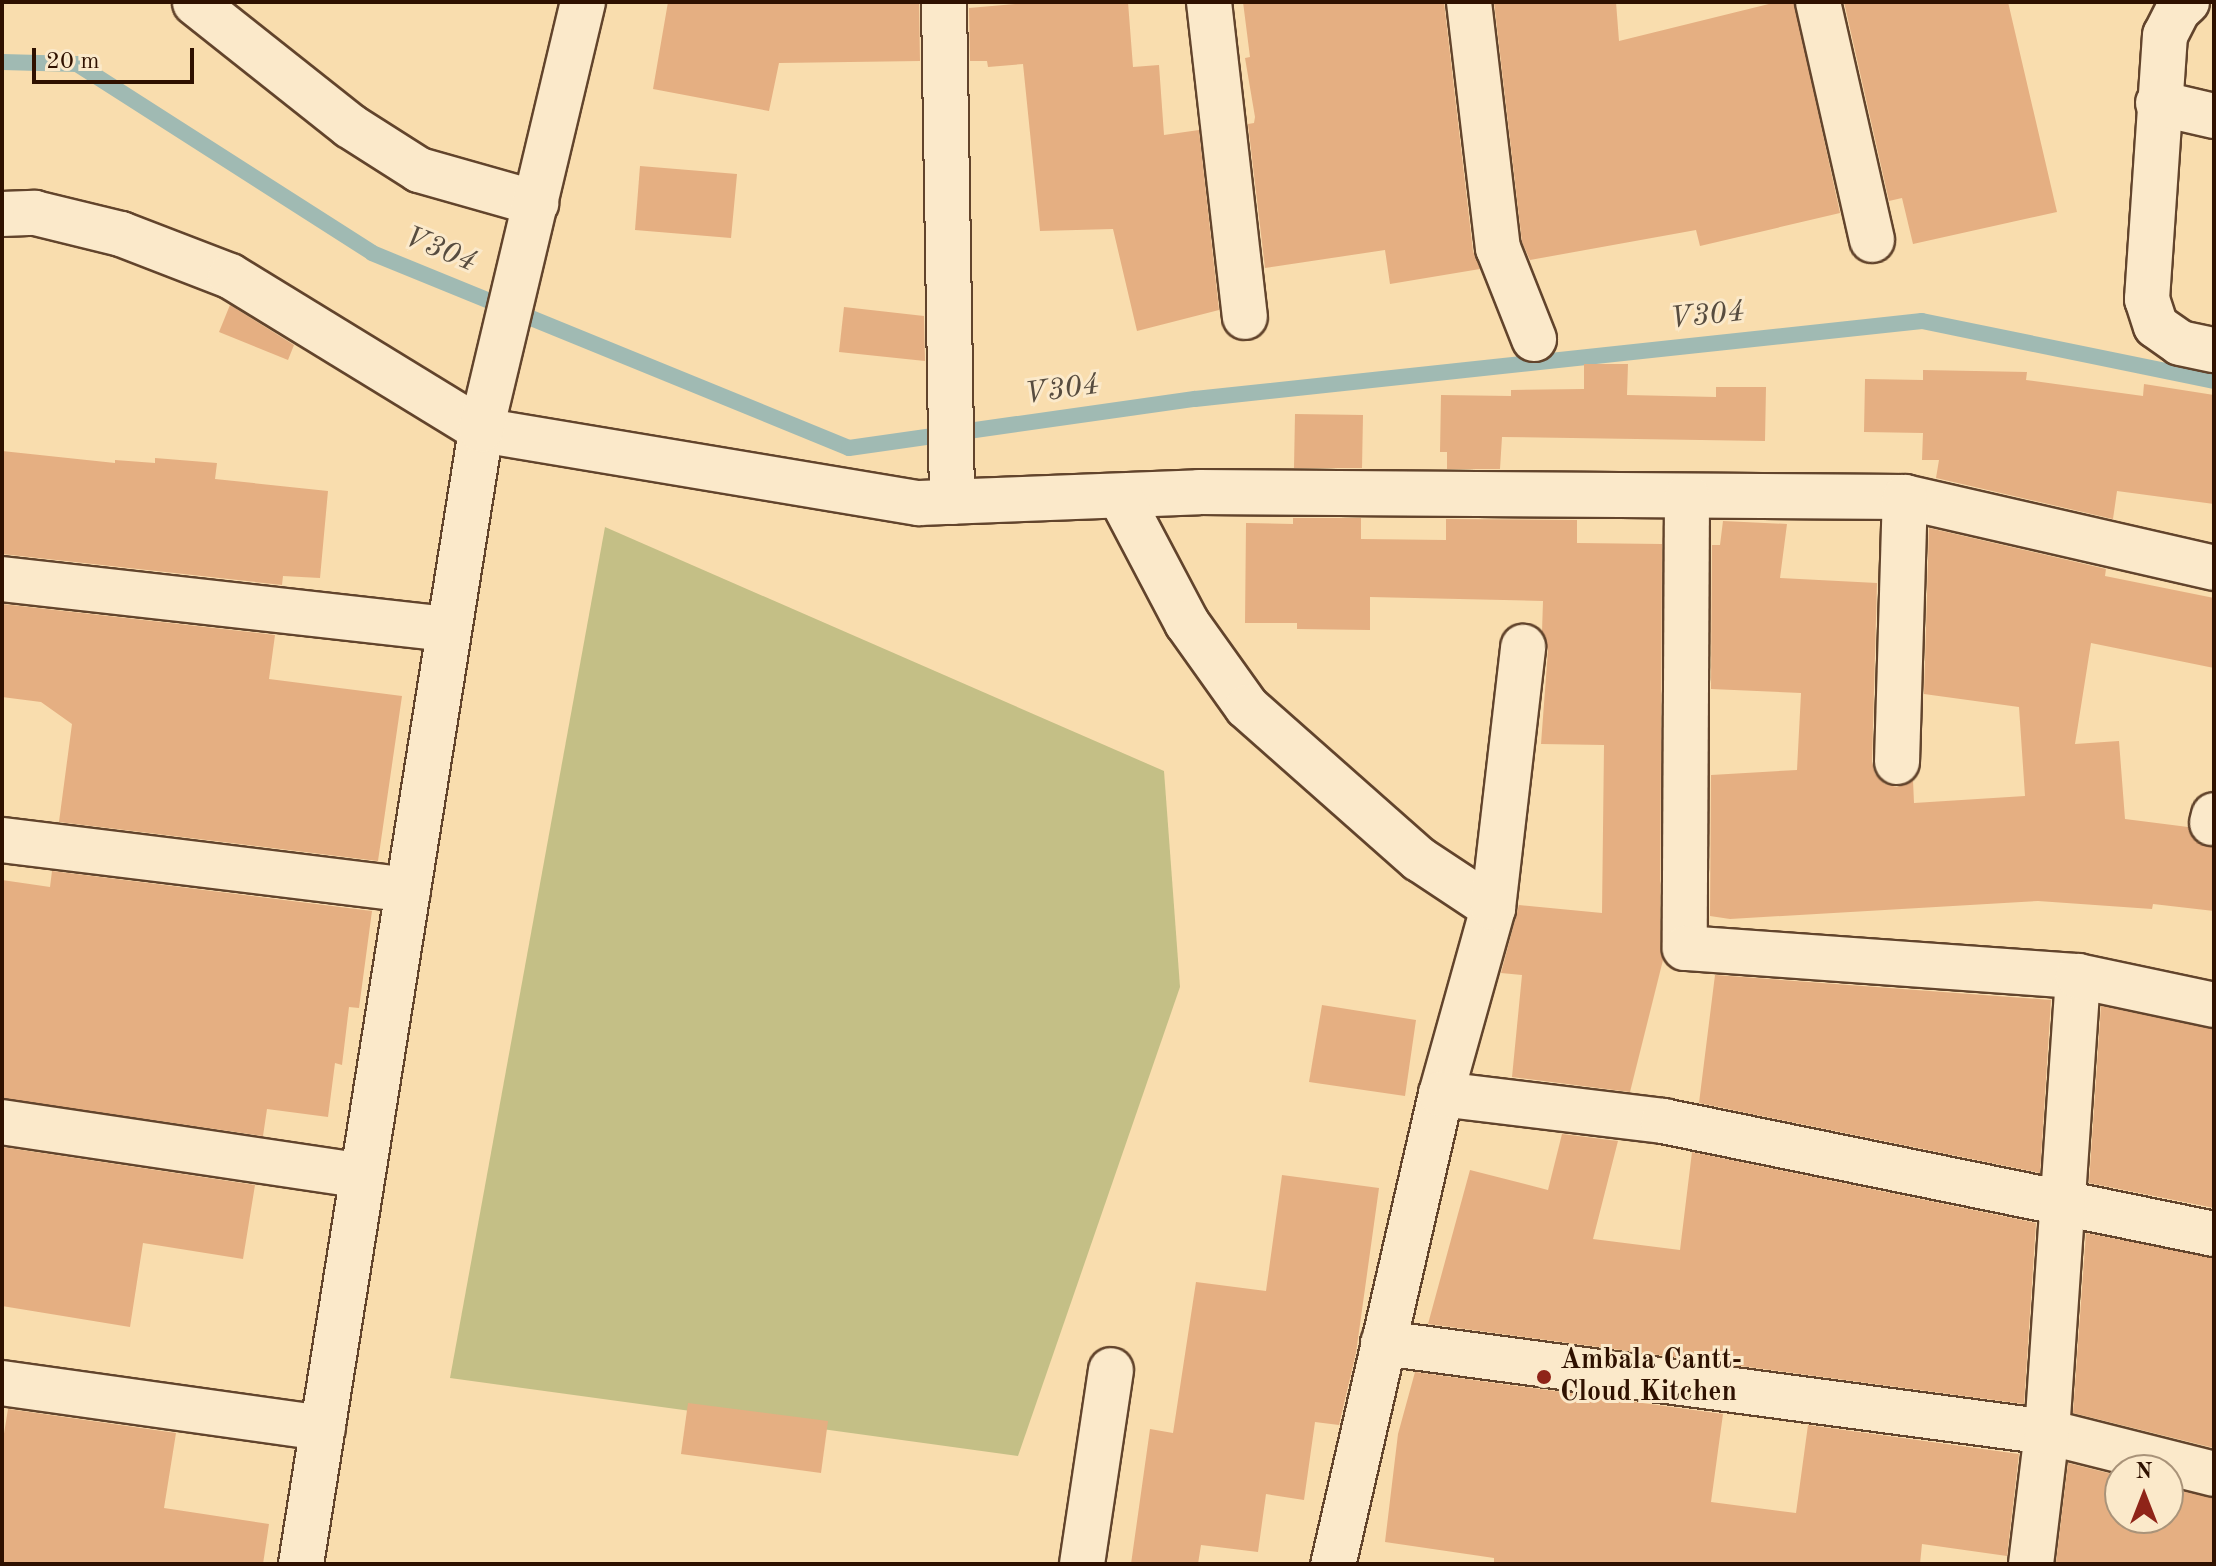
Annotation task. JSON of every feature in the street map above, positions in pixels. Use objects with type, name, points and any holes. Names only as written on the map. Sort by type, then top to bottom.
[{"type":"street","points":[[185,2],[350,126],[419,170],[533,216]]},
{"type":"street","points":[[301,1564],[408,890],[446,629],[481,430],[583,2]]},
{"type":"street","points":[[944,2],[952,502]]},
{"type":"street","points":[[1209,2],[1245,317]]},
{"type":"street","points":[[1469,2],[1498,248],[1534,339]]},
{"type":"street","points":[[1818,2],[1872,240]]},
{"type":"street","points":[[2187,2],[2178,10],[2165,35],[2147,299],[2156,326],[2180,343],[2214,350]]},
{"type":"street","points":[[2158,103],[2214,116]]},
{"type":"street","points":[[2,214],[35,213],[121,234],[230,276],[481,430],[919,503],[1215,492],[1905,497],[2214,568]]},
{"type":"street","points":[[1120,496],[1187,623],[1247,707],[1419,859],[1493,908]]},
{"type":"street","points":[[1687,496],[1685,948],[2078,976],[2214,1005]]},
{"type":"street","points":[[1897,762],[1905,497]]},
{"type":"street","points":[[2,579],[446,629]]},
{"type":"street","points":[[1333,1564],[1441,1094],[1493,908],[1523,647]]},
{"type":"street","points":[[2,840],[408,890]]},
{"type":"street","points":[[2031,1564],[2047,1432],[2078,976]]},
{"type":"street","points":[[1441,1094],[1663,1121],[2214,1234]]},
{"type":"street","points":[[2,1122],[362,1176]]},
{"type":"street","points":[[1383,1343],[2047,1432],[2214,1474]]},
{"type":"street","points":[[1082,1564],[1111,1370]]},
{"type":"street","points":[[2,1383],[323,1428]]},
{"type":"shaded area","points":[[605,527],[1164,771],[1180,987],[1018,1456],[450,1378]]},
{"type":"building","points":[[668,2],[919,2],[920,61],[779,63],[769,111],[653,89]]},
{"type":"building","points":[[1037,2],[1128,2],[1133,67],[1159,65],[1164,135],[1199,130],[1219,310],[1137,331],[1113,229],[1040,231],[1023,64],[988,67],[987,61],[970,61],[969,8]]},
{"type":"building","points":[[1243,2],[1444,2],[1473,251],[1480,269],[1390,284],[1385,250],[1265,268],[1248,124],[1254,123],[1255,117],[1245,58],[1250,57]]},
{"type":"building","points":[[1494,2],[1616,2],[1619,41],[1777,2],[1794,2],[1840,213],[1700,246],[1696,230],[1530,260],[1522,242]]},
{"type":"building","points":[[1844,2],[2008,2],[2057,212],[1913,244],[1902,198],[1889,201]]},
{"type":"building","points":[[640,166],[737,174],[731,238],[635,230]]},
{"type":"building","points":[[230,305],[294,345],[288,360],[219,332]]},
{"type":"building","points":[[844,307],[924,316],[925,361],[839,352]]},
{"type":"building","points":[[1584,364],[1628,364],[1627,395],[1716,397],[1716,387],[1766,387],[1765,441],[1502,437],[1500,469],[1447,469],[1447,452],[1440,452],[1441,395],[1511,396],[1511,390],[1584,389]]},
{"type":"building","points":[[1923,370],[2027,372],[2026,380],[2143,396],[2144,384],[2214,395],[2214,504],[2117,491],[2113,519],[1936,478],[1939,460],[1922,460],[1923,433],[1864,432],[1865,379],[1923,380]]},
{"type":"building","points":[[1295,414],[1363,415],[1362,468],[1294,468]]},
{"type":"building","points":[[2,451],[115,463],[115,460],[155,463],[155,458],[217,463],[215,479],[328,491],[320,578],[283,576],[282,585],[2,554]]},
{"type":"building","points":[[1293,518],[1361,518],[1361,539],[1446,540],[1446,519],[1577,520],[1577,543],[1662,544],[1660,948],[1663,960],[1630,1092],[1512,1077],[1522,975],[1501,973],[1519,905],[1602,913],[1604,745],[1541,744],[1548,650],[1542,632],[1543,601],[1370,597],[1370,630],[1297,629],[1297,623],[1245,623],[1246,523],[1293,524]]},
{"type":"building","points":[[1723,521],[1787,524],[1780,578],[1877,583],[1872,762],[1875,774],[1885,784],[1897,787],[1913,780],[1914,803],[2025,796],[2019,707],[1924,694],[1929,528],[2106,569],[2105,576],[2214,598],[2214,668],[2091,643],[2075,744],[2119,741],[2125,819],[2188,827],[2195,841],[2214,847],[2214,911],[2153,904],[2152,909],[2038,901],[1730,919],[1710,916],[1711,775],[1797,770],[1801,693],[1711,689],[1712,545],[1720,545]]},
{"type":"building","points":[[2,604],[275,635],[269,679],[402,696],[378,861],[59,822],[72,724],[41,702],[2,697]]},
{"type":"building","points":[[52,871],[372,911],[359,1008],[349,1007],[342,1065],[335,1063],[328,1117],[267,1109],[263,1136],[2,1098],[2,880],[50,887]]},
{"type":"building","points":[[1715,975],[2051,1000],[2040,1173],[1699,1103]]},
{"type":"building","points":[[1322,1005],[1416,1020],[1405,1096],[1309,1082]]},
{"type":"building","points":[[2101,1006],[2214,1029],[2214,1208],[2089,1183]]},
{"type":"building","points":[[1562,1134],[1618,1141],[1593,1239],[1680,1250],[1692,1152],[2036,1223],[2024,1404],[1428,1324],[1470,1170],[1548,1190]]},
{"type":"building","points":[[2,1147],[255,1185],[243,1259],[143,1243],[130,1327],[2,1306]]},
{"type":"building","points":[[1282,1175],[1379,1188],[1356,1353],[1339,1425],[1315,1422],[1304,1500],[1266,1494],[1258,1552],[1201,1545],[1198,1564],[1131,1564],[1150,1429],[1173,1433],[1196,1282],[1266,1291]]},
{"type":"building","points":[[2086,1233],[2214,1258],[2214,1448],[2073,1413]]},
{"type":"building","points":[[1415,1372],[1723,1414],[1711,1502],[1796,1513],[1808,1425],[2019,1454],[2007,1556],[1922,1544],[1920,1564],[1494,1564],[1494,1558],[1385,1542],[1398,1434]]},
{"type":"building","points":[[688,1403],[828,1421],[821,1473],[681,1454]]},
{"type":"building","points":[[8,1409],[176,1433],[164,1508],[269,1524],[263,1564],[2,1564],[2,1446]]},
{"type":"building","points":[[2068,1463],[2104,1472],[2104,1534],[2184,1534],[2184,1491],[2214,1498],[2214,1564],[2056,1562]]},
{"type":"waterway","name":"V304","points":[[2,62],[77,64],[372,253],[849,448],[1195,399],[1922,321],[2214,381]]},
{"type":"place","name":"Ambala Cantt- Cloud Kitchen","points":[[1544,1377]]}]
